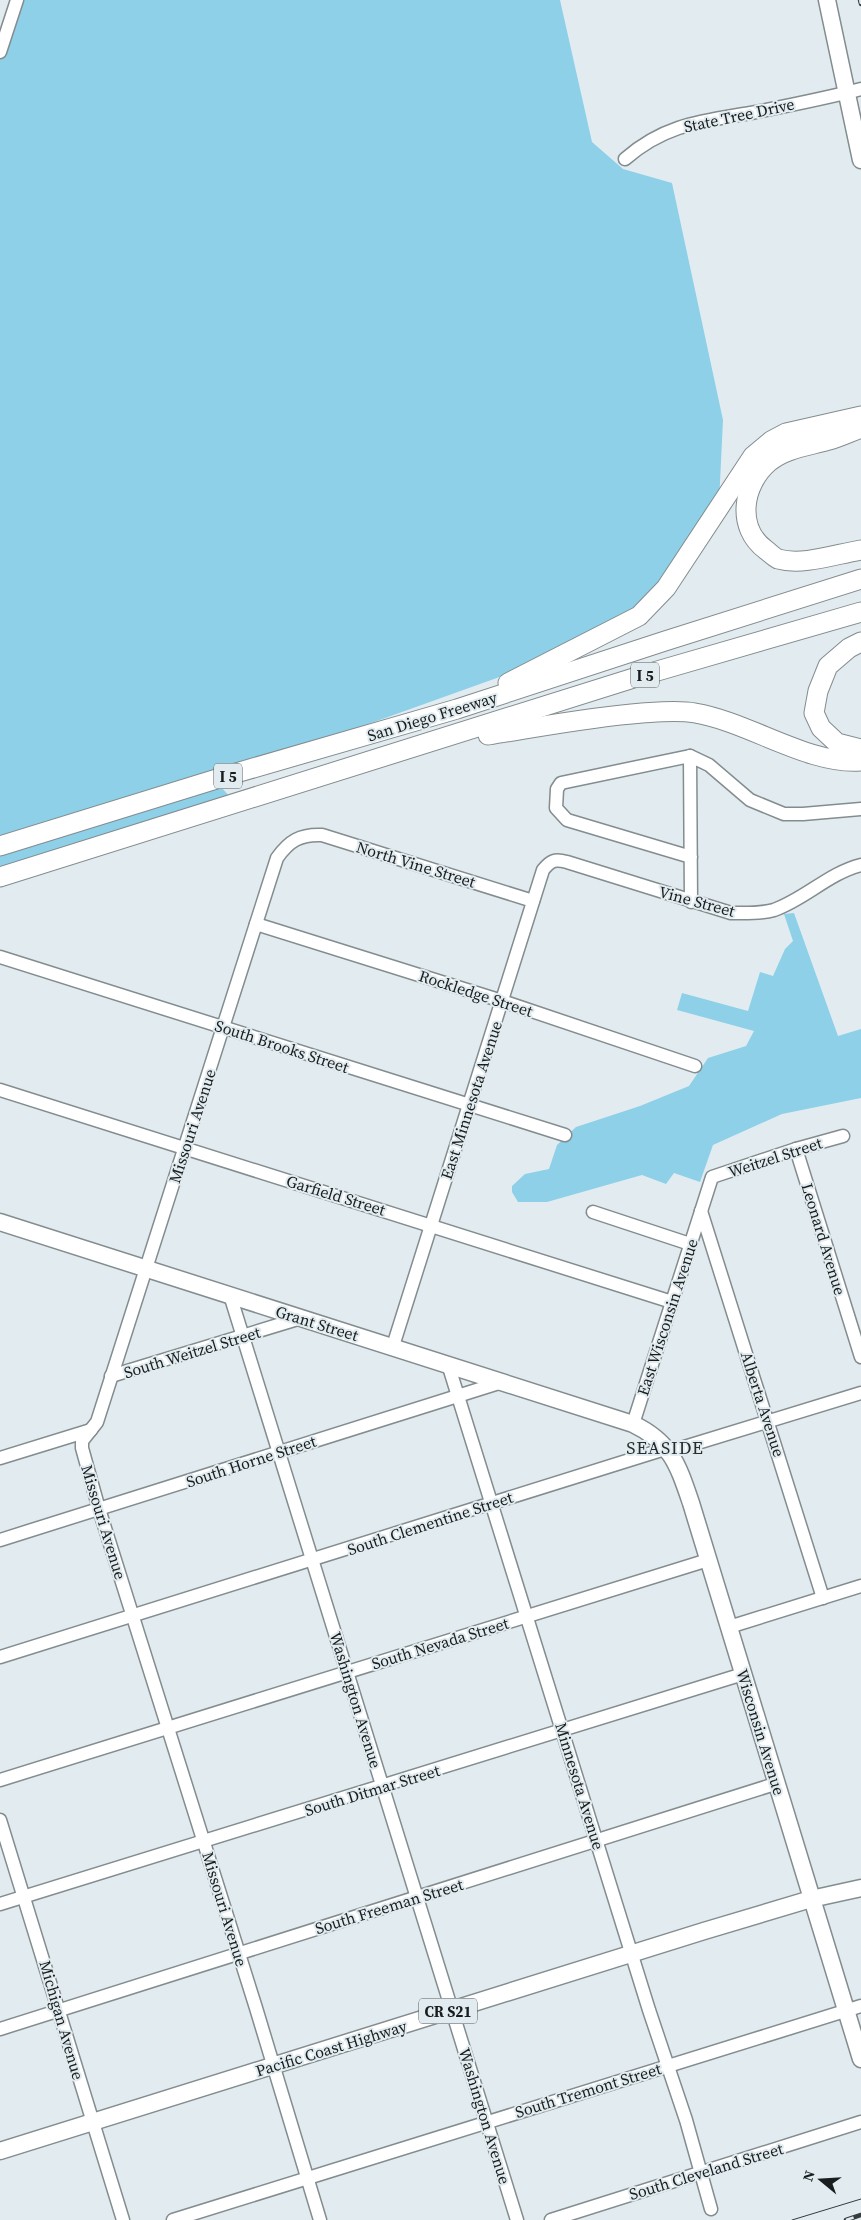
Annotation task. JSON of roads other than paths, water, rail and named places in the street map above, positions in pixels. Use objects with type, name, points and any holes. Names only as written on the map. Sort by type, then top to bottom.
[{"type":"highway","points":[[457,710],[639,616],[666,588],[753,456],[771,441],[794,431],[861,416]]},
{"type":"highway","points":[[861,428],[831,439],[784,452],[769,462],[756,476],[746,497],[746,522],[756,543],[778,558],[799,561],[861,550]]},
{"type":"highway","name":"San Diego Freeway","points":[[0,846],[236,774],[457,710],[664,641],[861,579]]},
{"type":"highway","name":"San Diego Freeway","points":[[0,878],[430,744],[640,676],[861,612]]},
{"type":"highway","points":[[861,642],[849,648],[828,666],[818,691],[814,713],[821,728],[837,743],[861,749]]},
{"type":"highway","points":[[430,744],[620,715],[692,712],[719,718],[828,758],[861,761]]},
{"type":"main road","points":[[826,0],[854,91],[861,160]]},
{"type":"main road","name":"Grant Street","points":[[0,1222],[633,1424]]},
{"type":"main road","name":"Wisconsin Avenue","points":[[633,1424],[651,1432],[668,1448],[679,1467],[778,1783],[811,1899],[853,2008],[861,2060]]},
{"type":"main road","name":"CR S21","points":[[811,1899],[861,1888]]},
{"type":"main road","name":"Pacific Coast Highway","points":[[0,2150],[811,1899]]},
{"type":"street","points":[[0,52],[17,0]]},
{"type":"street","name":"State Tree Drive","points":[[625,159],[666,132],[688,124],[854,91]]},
{"type":"street","points":[[690,756],[691,902]]},
{"type":"street","points":[[692,857],[567,820],[556,808],[557,789],[561,783],[690,756],[710,765],[750,800],[784,814],[861,809]]},
{"type":"street","name":"North Vine Street","points":[[297,837],[310,834],[322,835],[534,901]]},
{"type":"street","name":"Missouri Avenue","points":[[297,837],[284,847],[277,858],[97,1422],[82,1441],[82,1448],[132,1617],[320,2220]]},
{"type":"street","name":"East Minnesota Avenue","points":[[393,1346],[543,870],[549,862],[556,859]]},
{"type":"street","name":"Vine Street","points":[[556,859],[731,913],[753,913],[774,910],[841,872],[861,865]]},
{"type":"street","name":"Rockledge Street","points":[[256,924],[502,1001],[695,1066]]},
{"type":"street","name":"South Brooks Street","points":[[0,957],[565,1135]]},
{"type":"street","name":"Garfield Street","points":[[0,1090],[672,1302]]},
{"type":"street","name":"Weitzel Street","points":[[701,1210],[712,1178],[796,1149],[843,1136]]},
{"type":"street","name":"Leonard Avenue","points":[[796,1149],[861,1357]]},
{"type":"street","name":"East Wisconsin Avenue","points":[[633,1424],[701,1210]]},
{"type":"street","name":"Alberta Avenue","points":[[701,1210],[823,1598]]},
{"type":"street","points":[[593,1212],[690,1244]]},
{"type":"street","name":"Washington Avenue","points":[[230,1295],[517,2220]]},
{"type":"street","name":"South Weitzel Street","points":[[111,1376],[301,1318]]},
{"type":"street","name":"Minnesota Avenue","points":[[448,1364],[702,2172],[711,2209]]},
{"type":"street","name":"South Horne Street","points":[[0,1540],[502,1382]]},
{"type":"street","name":"South Clementine Street","points":[[0,1658],[668,1448],[682,1448],[768,1420],[861,1393]]},
{"type":"street","points":[[0,1458],[92,1430]]},
{"type":"street","name":"South Nevada Street","points":[[0,1780],[708,1560]]},
{"type":"street","points":[[729,1627],[861,1586]]},
{"type":"street","name":"South Ditmar Street","points":[[0,1904],[743,1674]]},
{"type":"street","name":"South Freeman Street","points":[[0,2029],[778,1783]]},
{"type":"street","name":"Michigan Avenue","points":[[0,1820],[122,2220]]},
{"type":"street","name":"South Tremont Street","points":[[173,2220],[853,2008]]},
{"type":"street","name":"South Cleveland Street","points":[[551,2220],[861,2122]]},
{"type":"tram line","points":[[792,2220],[861,2199]]},
{"type":"railway","points":[[860,0],[861,4]]},
{"type":"railway","points":[[846,2220],[861,2215]]},
{"type":"district","name":"SEASIDE","points":[[665,1447]]}]
